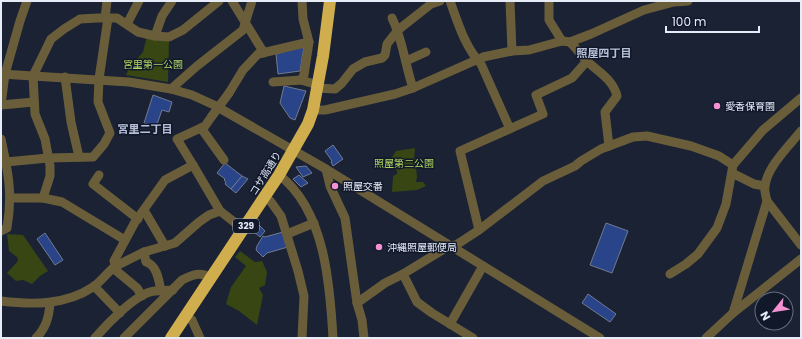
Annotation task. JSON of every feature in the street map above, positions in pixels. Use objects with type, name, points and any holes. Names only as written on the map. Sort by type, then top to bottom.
[{"type":"highway","name":"コザ高通り","points":[[171,338],[279,175],[308,124],[318,87],[330,1]]},
{"type":"street","points":[[27,1],[3,74],[1,105],[34,102]]},
{"type":"street","points":[[6,162],[48,158],[92,157],[104,144],[110,133],[98,102],[106,18],[106,1]]},
{"type":"street","points":[[127,24],[139,1]]},
{"type":"street","points":[[155,36],[162,16],[172,1]]},
{"type":"street","points":[[43,198],[50,176],[50,166],[45,139],[35,114],[33,76],[51,40],[64,28],[80,18],[117,18],[138,32],[155,36],[169,37],[183,30],[219,1]]},
{"type":"street","points":[[232,1],[264,53]]},
{"type":"street","points":[[172,89],[197,66],[243,30],[252,1]]},
{"type":"street","points":[[301,80],[304,75],[309,42],[303,20],[302,1]]},
{"type":"street","points":[[273,82],[301,80],[318,87],[335,89],[353,69],[365,62],[382,58],[385,55],[387,44],[398,30],[431,4],[440,1]]},
{"type":"street","points":[[450,1],[462,34],[470,50],[481,64],[510,128]]},
{"type":"street","points":[[510,1],[512,51]]},
{"type":"street","points":[[549,1],[549,20],[566,41],[610,82],[617,96],[605,112],[609,146]]},
{"type":"street","points":[[313,110],[325,110],[373,100],[413,88],[483,57],[512,51],[529,50],[596,32],[643,5],[688,1]]},
{"type":"street","points":[[392,18],[398,30],[413,88]]},
{"type":"street","points":[[243,229],[220,211],[177,139],[204,126],[244,70],[258,54],[309,42]]},
{"type":"street","points":[[406,61],[426,52]]},
{"type":"street","points":[[479,230],[460,151],[543,114],[536,95],[572,78],[587,61]]},
{"type":"street","points":[[3,74],[129,82],[172,89],[192,95],[214,105],[326,169],[600,338]]},
{"type":"street","points":[[65,78],[79,157]]},
{"type":"street","points":[[670,274],[698,254],[716,228],[726,204],[732,169],[763,130],[801,98]]},
{"type":"street","points":[[201,128],[224,160]]},
{"type":"street","points":[[733,313],[767,201],[765,186],[775,162],[801,132]]},
{"type":"street","points":[[358,303],[385,283],[403,274],[449,246],[456,245],[479,230],[543,181],[575,166],[601,149],[633,137],[648,136],[691,146],[719,156],[732,169],[754,184],[765,186]]},
{"type":"street","points":[[1,139],[11,198],[7,228],[1,231]]},
{"type":"street","points":[[142,296],[137,288],[114,267],[114,261],[138,219],[165,180],[193,165]]},
{"type":"street","points":[[326,169],[330,186],[345,218],[364,338]]},
{"type":"street","points":[[99,175],[93,184],[138,219]]},
{"type":"street","points":[[279,175],[295,190],[314,223],[325,262],[332,311],[333,338]]},
{"type":"street","points":[[265,196],[272,202],[281,216],[304,296],[302,338]]},
{"type":"street","points":[[11,198],[43,198],[62,202],[125,240]]},
{"type":"street","points":[[767,201],[801,245]]},
{"type":"street","points":[[144,210],[165,246]]},
{"type":"street","points":[[1,301],[20,303],[50,303],[78,296],[94,286],[114,267],[144,252],[175,243],[199,222],[209,215],[220,211]]},
{"type":"street","points":[[286,234],[314,223]]},
{"type":"street","points":[[144,252],[146,262],[149,262],[154,269],[161,291]]},
{"type":"street","points":[[706,338],[733,313],[801,259]]},
{"type":"street","points":[[450,324],[483,266]]},
{"type":"street","points":[[124,338],[182,280],[192,275],[205,274],[211,278]]},
{"type":"street","points":[[403,274],[417,302],[473,338]]},
{"type":"street","points":[[94,286],[120,313]]},
{"type":"street","points":[[94,338],[124,308],[142,296],[150,292],[173,290]]},
{"type":"street","points":[[36,338],[46,324],[49,316],[50,303]]},
{"type":"street","points":[[186,316],[192,320],[200,338]]},
{"type":"green space","name":"宮里第一公園","points":[[147,36],[169,39],[168,82],[126,75],[130,67],[143,52]]},
{"type":"green space","name":"照屋第二公園","points":[[415,148],[414,159],[422,159],[423,166],[416,167],[416,182],[423,182],[426,186],[417,190],[392,192],[393,176],[397,174],[397,170],[394,167],[387,165],[396,151]]},
{"type":"green space","points":[[7,234],[23,235],[48,271],[32,284],[23,280],[16,281],[7,273],[18,261],[17,257],[9,251]]},
{"type":"green space","points":[[240,251],[255,262],[262,261],[267,272],[265,285],[259,288],[263,295],[257,325],[239,311],[226,304],[231,287],[246,266],[235,257]]},
{"type":"building","points":[[304,46],[300,71],[278,74],[276,54]]},
{"type":"building","points":[[284,86],[306,91],[295,120],[290,118],[280,103]]},
{"type":"building","points":[[153,95],[172,102],[169,112],[162,110],[156,127],[144,123]]},
{"type":"building","points":[[333,145],[343,159],[333,166],[332,161],[325,151]]},
{"type":"building","points":[[225,163],[242,176],[231,189],[225,184],[225,179],[217,173]]},
{"type":"building","points":[[306,166],[312,173],[303,177],[296,167]]},
{"type":"building","points":[[299,175],[308,183],[301,187],[293,179]]},
{"type":"building","points":[[242,176],[248,179],[236,193],[231,189]]},
{"type":"building","points":[[606,223],[628,231],[612,273],[590,265]]},
{"type":"building","points":[[259,225],[265,231],[260,237],[253,231]]},
{"type":"building","points":[[283,232],[288,247],[267,253],[263,257],[256,250],[263,236],[265,237]]},
{"type":"building","points":[[45,233],[63,260],[55,265],[37,239]]},
{"type":"building","points":[[588,294],[616,314],[610,322],[582,303]]},
{"type":"place","name":"愛香保育園","points":[[717,106]]},
{"type":"place","name":"照屋交番","points":[[335,186]]},
{"type":"place","name":"沖縄照屋郵便局","points":[[379,247]]},
{"type":"district","name":"照屋四丁目","points":[[604,53]]},
{"type":"district","name":"宮里二丁目","points":[[145,129]]}]
